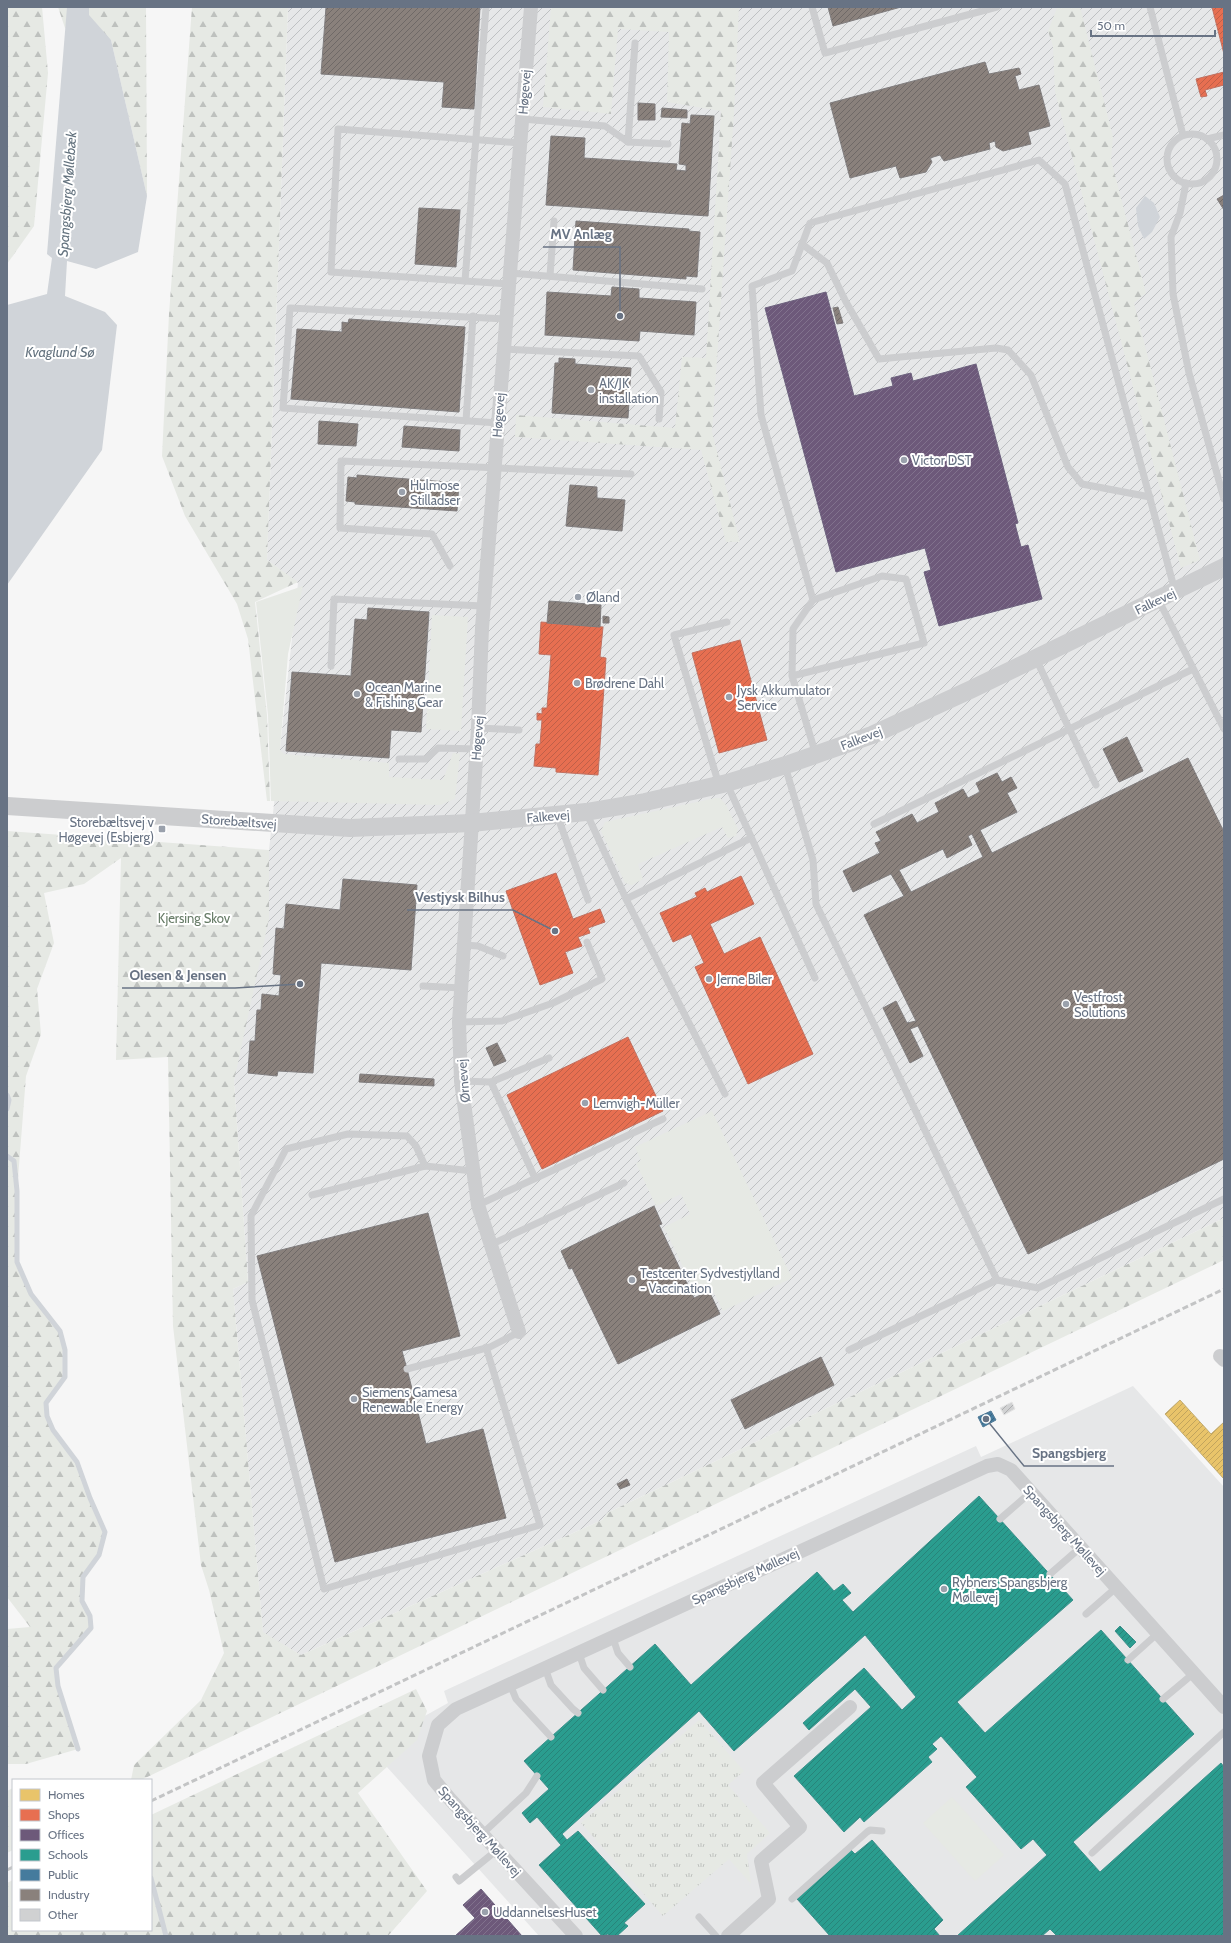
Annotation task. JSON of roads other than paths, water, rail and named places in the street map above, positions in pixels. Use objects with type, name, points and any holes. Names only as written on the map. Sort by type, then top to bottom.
[{"type":"street","name":"Høgevej","points":[[471,823],[477,749],[484,606],[494,467],[531,7]]},
{"type":"street","name":"Falkevej","points":[[471,823],[586,812],[645,802],[723,784],[785,766],[872,735],[1224,567]]},
{"type":"street","name":"Storebæltsvej","points":[[7,806],[350,828],[471,823]]},
{"type":"street","name":"Ørnevej","points":[[471,823],[459,1022],[461,1081],[478,1205],[519,1332]]},
{"type":"street","name":"Spangsbjerg Møllevej","points":[[576,1936],[434,1780],[429,1756],[438,1725],[456,1709],[613,1638],[802,1549],[988,1466],[998,1464],[1011,1470],[1224,1707]]},
{"type":"street","points":[[728,1936],[769,1899],[761,1861],[800,1827],[763,1783],[850,1707]]},
{"type":"lane","points":[[465,281],[486,7]]},
{"type":"lane","points":[[812,7],[825,53],[997,7]]},
{"type":"lane","points":[[1150,7],[1183,135]]},
{"type":"lane","points":[[628,142],[635,43]]},
{"type":"lane","points":[[522,119],[605,126],[628,142],[668,144]]},
{"type":"lane","points":[[520,142],[338,129],[331,272],[465,281],[550,276],[702,289]]},
{"type":"lane","points":[[1207,140],[1224,134]]},
{"type":"lane","points":[[1183,135],[1200,135],[1213,146],[1216,154],[1214,170],[1209,177],[1202,182],[1186,183],[1178,180],[1172,174],[1167,159],[1171,145],[1183,135]]},
{"type":"lane","points":[[813,600],[761,415],[752,286],[792,271],[810,222],[1040,160],[1065,184],[1175,591]]},
{"type":"lane","points":[[1186,183],[1180,213],[1171,237],[1173,294],[1189,373],[1224,499]]},
{"type":"lane","points":[[550,276],[554,221]]},
{"type":"lane","points":[[802,244],[826,263],[846,302],[879,359],[996,348],[1008,350],[1031,376],[1068,467],[1082,484],[1150,496]]},
{"type":"lane","points":[[498,423],[283,408],[290,308],[473,316],[506,319]]},
{"type":"lane","points":[[466,421],[473,316]]},
{"type":"lane","points":[[504,349],[639,356],[661,392],[659,419]]},
{"type":"lane","points":[[450,566],[432,534],[340,528],[341,461],[631,474]]},
{"type":"lane","points":[[792,676],[924,643],[906,579],[882,576],[813,600],[793,630],[792,676],[816,755]]},
{"type":"lane","points":[[331,666],[334,599],[484,606]]},
{"type":"lane","points":[[1158,599],[1224,729]]},
{"type":"lane","points":[[727,622],[674,635],[723,784],[751,838],[815,978]]},
{"type":"lane","points":[[1036,658],[1096,785]]},
{"type":"lane","points":[[874,824],[1193,669]]},
{"type":"lane","points":[[478,728],[519,730]]},
{"type":"lane","points":[[399,759],[426,759],[438,748],[477,749]]},
{"type":"lane","points":[[785,766],[813,860],[816,904],[997,1280]]},
{"type":"lane","points":[[586,812],[626,899],[725,1094]]},
{"type":"lane","points":[[556,815],[588,900]]},
{"type":"lane","points":[[626,899],[751,838]]},
{"type":"lane","points":[[459,1022],[502,1021],[553,1003],[602,979],[587,942]]},
{"type":"lane","points":[[464,945],[478,946],[503,956]]},
{"type":"lane","points":[[423,986],[461,988]]},
{"type":"lane","points":[[461,1081],[491,1082],[549,1058]]},
{"type":"lane","points":[[491,1082],[535,1178]]},
{"type":"lane","points":[[478,1205],[663,1119]]},
{"type":"lane","points":[[425,1166],[416,1146],[407,1136],[348,1134],[286,1149],[251,1216],[252,1300],[324,1589],[540,1525],[486,1347]]},
{"type":"lane","points":[[312,1195],[425,1166],[473,1171]]},
{"type":"lane","points":[[490,1245],[624,1183]]},
{"type":"lane","points":[[849,1350],[997,1280],[1038,1288],[1224,1199]]},
{"type":"lane","points":[[407,1369],[486,1347],[519,1332]]},
{"type":"lane","points":[[1000,1519],[1031,1492]]},
{"type":"lane","points":[[1050,1574],[1081,1547]]},
{"type":"lane","points":[[1086,1614],[1117,1587]]},
{"type":"lane","points":[[1128,1660],[1158,1633]]},
{"type":"lane","points":[[613,1638],[618,1653],[630,1667]]},
{"type":"lane","points":[[578,1653],[584,1668],[603,1690]]},
{"type":"lane","points":[[545,1668],[551,1685],[573,1709],[578,1712]]},
{"type":"lane","points":[[1163,1699],[1194,1672]]},
{"type":"lane","points":[[510,1684],[516,1700],[551,1737]]},
{"type":"lane","points":[[1092,1853],[1224,1732]]},
{"type":"lane","points":[[482,1834],[526,1793],[537,1776]]},
{"type":"lane","points":[[792,1899],[867,1832],[870,1830],[882,1831]]},
{"type":"lane","points":[[456,1877],[460,1881],[497,1850]]},
{"type":"lane","points":[[699,1917],[716,1936]]},
{"type":"water","name":"Kvaglund Sø","points":[[67,7],[89,7],[89,15],[111,40],[147,196],[138,252],[96,269],[67,261],[65,296],[105,312],[117,325],[102,450],[7,585],[7,305],[47,294],[52,258],[47,254]]},
{"type":"water","points":[[1145,196],[1154,203],[1160,217],[1152,232],[1144,239],[1138,226],[1136,208]]},
{"type":"waterway","name":"Spangsbjerg Møllebæk","points":[[7,1095],[9,1100],[7,1109]]},
{"type":"waterway","name":"Spangsbjerg Møllebæk","points":[[7,1156],[14,1161],[17,1191],[17,1262],[31,1294],[60,1331],[65,1350],[65,1377],[46,1403],[47,1416],[53,1430],[77,1462],[90,1498],[105,1532],[99,1555],[83,1577],[82,1601],[90,1616],[91,1628],[56,1668],[58,1686],[78,1749]]},
{"type":"waterway","name":"Spangsbjerg Møllebæk","points":[[152,1882],[166,1936]]},
{"type":"railway","points":[[152,1801],[1224,1289]]},
{"type":"railway","points":[[7,1870],[12,1868]]},
{"type":"place","name":"MV Anlæg","points":[[620,316]]},
{"type":"place","name":"AK/JK installation","points":[[591,390]]},
{"type":"place","name":"Victor DST","points":[[904,460]]},
{"type":"place","name":"Hulmose Stilladser","points":[[402,492]]},
{"type":"place","name":"Øland","points":[[578,597]]},
{"type":"place","name":"Brødrene Dahl","points":[[577,683]]},
{"type":"place","name":"Ocean Marine & Fishing Gear","points":[[357,694]]},
{"type":"place","name":"Jysk Akkumulator Service","points":[[729,697]]},
{"type":"place","name":"Storebæltsvej v Høgevej (Esbjerg)","points":[[162,829]]},
{"type":"place","name":"Vestjysk Bilhus","points":[[555,931]]},
{"type":"place","name":"Jerne Biler","points":[[709,979]]},
{"type":"place","name":"Olesen & Jensen","points":[[300,984]]},
{"type":"place","name":"Vestfrost Solutions","points":[[1066,1004]]},
{"type":"place","name":"Lemvigh-Müller","points":[[585,1103]]},
{"type":"place","name":"Testcenter Sydvestjylland - Vaccination","points":[[632,1280]]},
{"type":"place","name":"Siemens Gamesa Renewable Energy","points":[[354,1399]]},
{"type":"place","name":"Spangsbjerg","points":[[986,1419]]},
{"type":"place","name":"Rybners Spangsbjerg Møllevej","points":[[944,1589]]},
{"type":"place","name":"UddannelsesHuset","points":[[485,1912]]},
{"type":"park label","name":"Kjersing Skov","points":[[194,918]]}]
